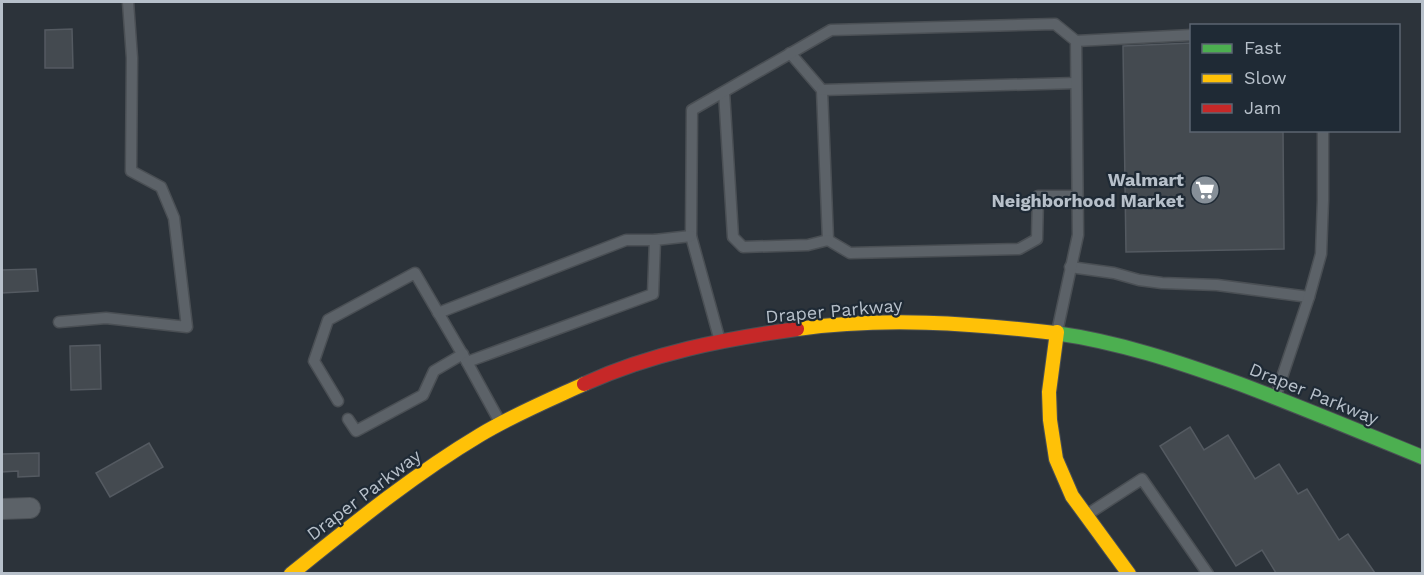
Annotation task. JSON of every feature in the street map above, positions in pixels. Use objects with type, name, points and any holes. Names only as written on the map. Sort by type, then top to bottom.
[{"type":"main road","name":"Draper Parkway","points":[[291,573],[384,499],[474,438],[538,405],[621,369],[659,357],[720,341],[804,328],[877,323],[940,323],[999,325],[1057,332],[1131,349],[1234,382],[1422,457]]},
{"type":"main road","points":[[1057,332],[1049,392],[1050,420],[1056,459],[1072,496],[1129,573]]},
{"type":"street","points":[[2,509],[30,508]]},
{"type":"lane","points":[[59,322],[106,318],[187,327],[174,218],[161,187],[131,171],[132,58],[128,2]]},
{"type":"lane","points":[[720,341],[692,236],[693,110],[831,30],[1055,24],[1076,41],[1190,35]]},
{"type":"lane","points":[[1057,332],[1078,234],[1076,41]]},
{"type":"lane","points":[[790,53],[822,90],[828,240]]},
{"type":"lane","points":[[822,90],[1076,82]]},
{"type":"lane","points":[[724,92],[733,237],[744,247],[808,245],[828,240],[850,253],[1019,249],[1037,239],[1038,196],[1077,196]]},
{"type":"lane","points":[[1275,398],[1321,254],[1323,132]]},
{"type":"lane","points":[[438,313],[626,240],[692,236]]},
{"type":"lane","points":[[348,419],[356,431],[423,395],[434,371],[465,358],[653,294],[655,240]]},
{"type":"lane","points":[[1070,267],[1162,283],[1217,285],[1309,297]]},
{"type":"lane","points":[[338,401],[314,362],[328,320],[415,273],[501,424]]},
{"type":"lane","points":[[1086,515],[1142,479],[1208,573]]},
{"type":"building","points":[[72,29],[73,68],[45,68],[45,30]]},
{"type":"building","name":"Walmart Neighborhood Market","points":[[1190,43],[1190,132],[1283,132],[1284,249],[1126,252],[1123,46]]},
{"type":"building","points":[[36,269],[38,291],[2,293],[2,270]]},
{"type":"building","points":[[100,345],[101,389],[71,390],[70,346]]},
{"type":"building","points":[[1190,427],[1204,450],[1228,435],[1255,479],[1279,464],[1298,494],[1307,489],[1339,540],[1348,534],[1375,573],[1276,573],[1262,550],[1236,566],[1160,446]]},
{"type":"building","points":[[149,443],[163,467],[110,497],[96,473]]},
{"type":"building","points":[[39,453],[39,476],[18,477],[18,471],[2,472],[2,454]]},
{"type":"traffic: fast","points":[[1055,333],[1126,347],[1194,368],[1240,384],[1422,457]]},
{"type":"traffic: slow","points":[[797,329],[894,322],[991,326],[1055,333]]},
{"type":"traffic: slow","points":[[1057,332],[1049,392],[1050,420],[1056,459],[1072,496],[1129,574]]},
{"type":"traffic: slow","points":[[291,574],[383,501],[455,450],[505,421],[584,384]]},
{"type":"traffic: jam","points":[[584,384],[636,364],[689,349],[742,337],[797,329]]},
{"type":"place","name":"Walmart Neighborhood Market","points":[[1205,190]]}]
